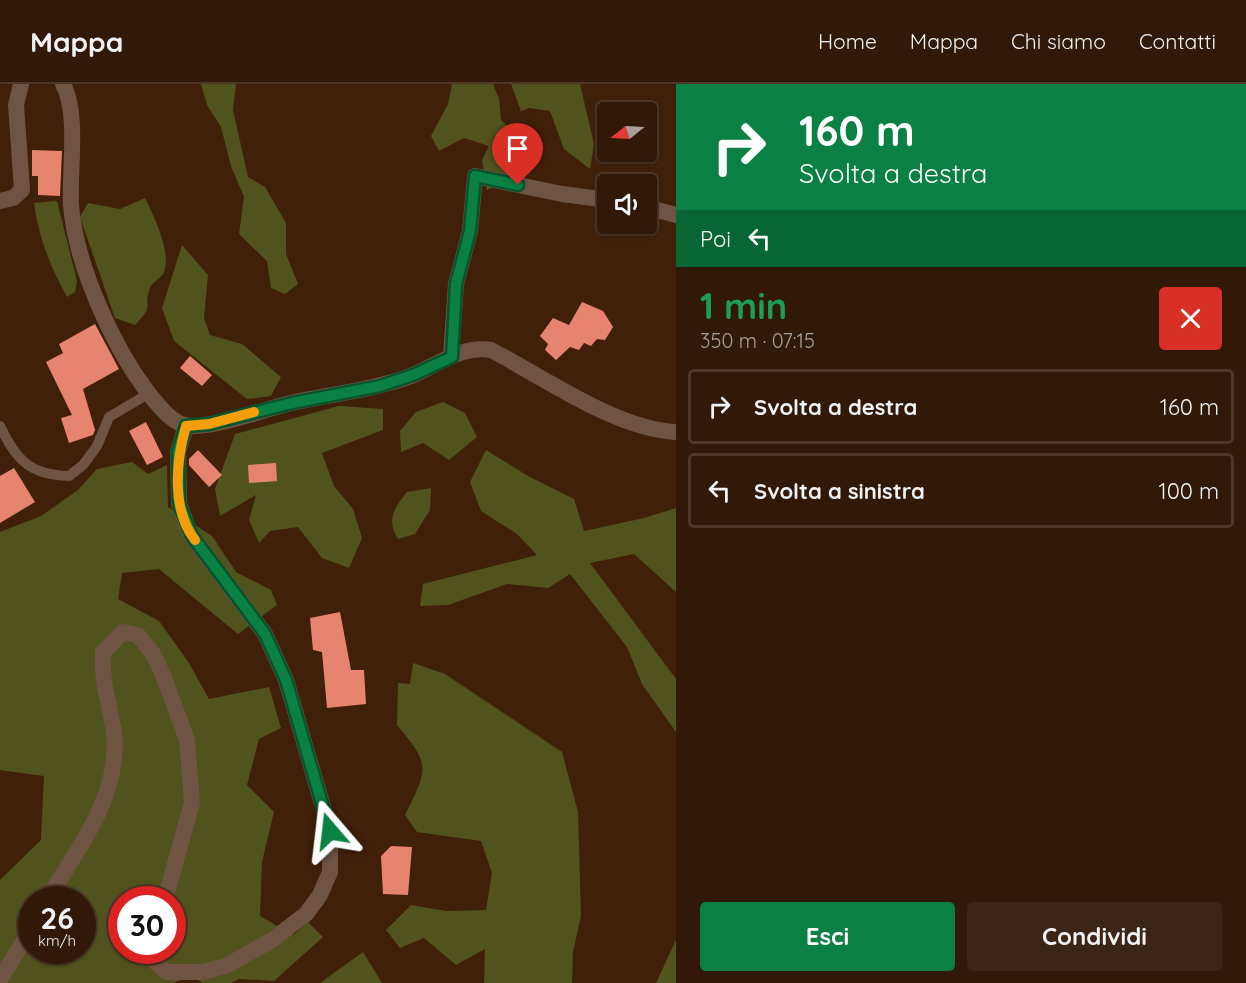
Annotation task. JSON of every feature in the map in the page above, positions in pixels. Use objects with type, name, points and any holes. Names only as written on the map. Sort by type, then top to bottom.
[{"type":"street","points":[[0,201],[13,198],[22,190],[16,105],[21,84]]},
{"type":"street","points":[[63,84],[70,107],[71,207],[82,258],[116,344],[148,394],[167,415],[186,426],[209,424],[292,403],[380,386],[413,375],[476,348],[491,351],[613,416],[644,427],[676,432]]},
{"type":"street","points":[[452,357],[456,284],[470,231],[475,176],[562,194],[597,199]]},
{"type":"street","points":[[657,210],[676,215]]},
{"type":"street","points":[[157,964],[166,972],[201,972],[226,966],[272,940],[306,914],[320,895],[330,872],[330,831],[286,680],[265,634],[192,536],[179,504],[178,452],[186,426]]},
{"type":"street","points":[[55,886],[99,813],[111,781],[114,733],[104,689],[104,652],[123,632],[138,635],[153,654],[187,741],[192,803],[169,886]]},
{"type":"street","points":[[0,980],[18,950]]},
{"type":"lane","points":[[0,426],[16,456],[33,469],[52,476],[69,476],[83,465],[97,446],[109,417],[148,394]]},
{"type":"green space","points":[[201,84],[236,84],[233,110],[248,177],[265,187],[286,223],[286,254],[298,284],[285,294],[271,288],[267,261],[239,234],[244,197],[231,166],[221,127],[207,105]]},
{"type":"green space","points":[[452,84],[493,84],[499,99],[501,120],[522,139],[526,169],[487,190],[482,160],[489,146],[464,138],[439,151],[431,136],[448,104]]},
{"type":"green space","points":[[511,84],[580,84],[594,144],[590,169],[564,149],[550,111],[529,108],[521,111]]},
{"type":"green space","points":[[145,198],[161,236],[166,257],[163,274],[151,286],[147,309],[135,325],[115,318],[80,217],[88,203],[120,209]]},
{"type":"green space","points":[[57,201],[77,281],[75,292],[67,297],[46,252],[34,203]]},
{"type":"green space","points":[[182,245],[208,275],[204,318],[210,335],[242,344],[281,377],[271,396],[247,399],[174,341],[162,308]]},
{"type":"green space","points":[[443,402],[465,413],[477,437],[449,460],[423,443],[401,452],[400,431],[416,412]]},
{"type":"green space","points":[[339,406],[383,409],[383,430],[322,453],[334,486],[353,509],[362,538],[349,568],[322,558],[298,527],[270,531],[259,543],[249,520],[256,495],[220,516],[215,489],[235,434]]},
{"type":"green space","points":[[486,450],[528,476],[574,499],[584,531],[644,518],[676,508],[676,592],[634,554],[590,563],[676,679],[676,732],[642,684],[627,647],[570,574],[548,588],[507,584],[448,605],[420,606],[423,584],[537,555],[517,534],[481,511],[470,482]]},
{"type":"green space","points":[[132,462],[148,474],[167,465],[168,507],[212,536],[236,572],[271,590],[277,605],[238,634],[159,569],[122,573],[118,599],[159,621],[189,663],[209,699],[269,687],[281,728],[259,739],[247,785],[274,812],[262,862],[260,916],[293,935],[308,922],[323,937],[274,981],[239,979],[231,983],[203,983],[191,976],[173,983],[0,983],[0,880],[41,840],[44,776],[0,770],[0,532],[41,516],[78,490],[97,469]]},
{"type":"green space","points":[[431,488],[430,510],[415,534],[398,539],[392,520],[398,503],[407,492]]},
{"type":"green space","points":[[413,663],[445,674],[562,752],[578,812],[581,916],[573,952],[572,983],[484,983],[485,949],[456,965],[424,938],[400,948],[386,930],[411,905],[446,911],[486,910],[492,873],[481,841],[417,832],[405,815],[422,777],[421,759],[397,725],[398,683],[410,684]]},
{"type":"green space","points":[[676,940],[676,983],[656,983]]},
{"type":"green space","points":[[363,952],[382,983],[320,983]]},
{"type":"building","points":[[32,150],[62,151],[60,196],[38,195],[38,176],[32,176]]},
{"type":"building","points":[[582,302],[603,311],[613,327],[605,340],[597,339],[591,346],[584,343],[579,350],[570,347],[556,360],[545,350],[548,344],[540,336],[553,318],[569,325]]},
{"type":"building","points":[[95,324],[119,369],[83,389],[95,430],[93,435],[69,443],[61,418],[72,415],[46,362],[63,353],[59,344]]},
{"type":"building","points":[[190,356],[212,375],[202,386],[180,368]]},
{"type":"building","points":[[146,422],[163,457],[147,465],[129,431]]},
{"type":"building","points":[[198,450],[222,475],[209,487],[189,465],[189,459]]},
{"type":"building","points":[[276,463],[277,481],[249,483],[248,465]]},
{"type":"building","points":[[14,468],[35,502],[0,523],[0,476]]},
{"type":"building","points":[[340,612],[351,670],[364,670],[366,704],[327,708],[322,652],[313,650],[310,618]]},
{"type":"building","points":[[391,846],[412,847],[408,895],[383,894],[381,856]]},
{"type":"slow traffic","points":[[195,540],[179,504],[178,452],[186,426],[209,424],[254,412]]},
{"type":"route","points":[[330,831],[286,680],[265,634],[233,588],[192,536],[179,504],[178,452],[186,426],[209,424],[292,403],[380,386],[413,375],[452,357],[456,284],[470,231],[475,176],[518,185]]}]
